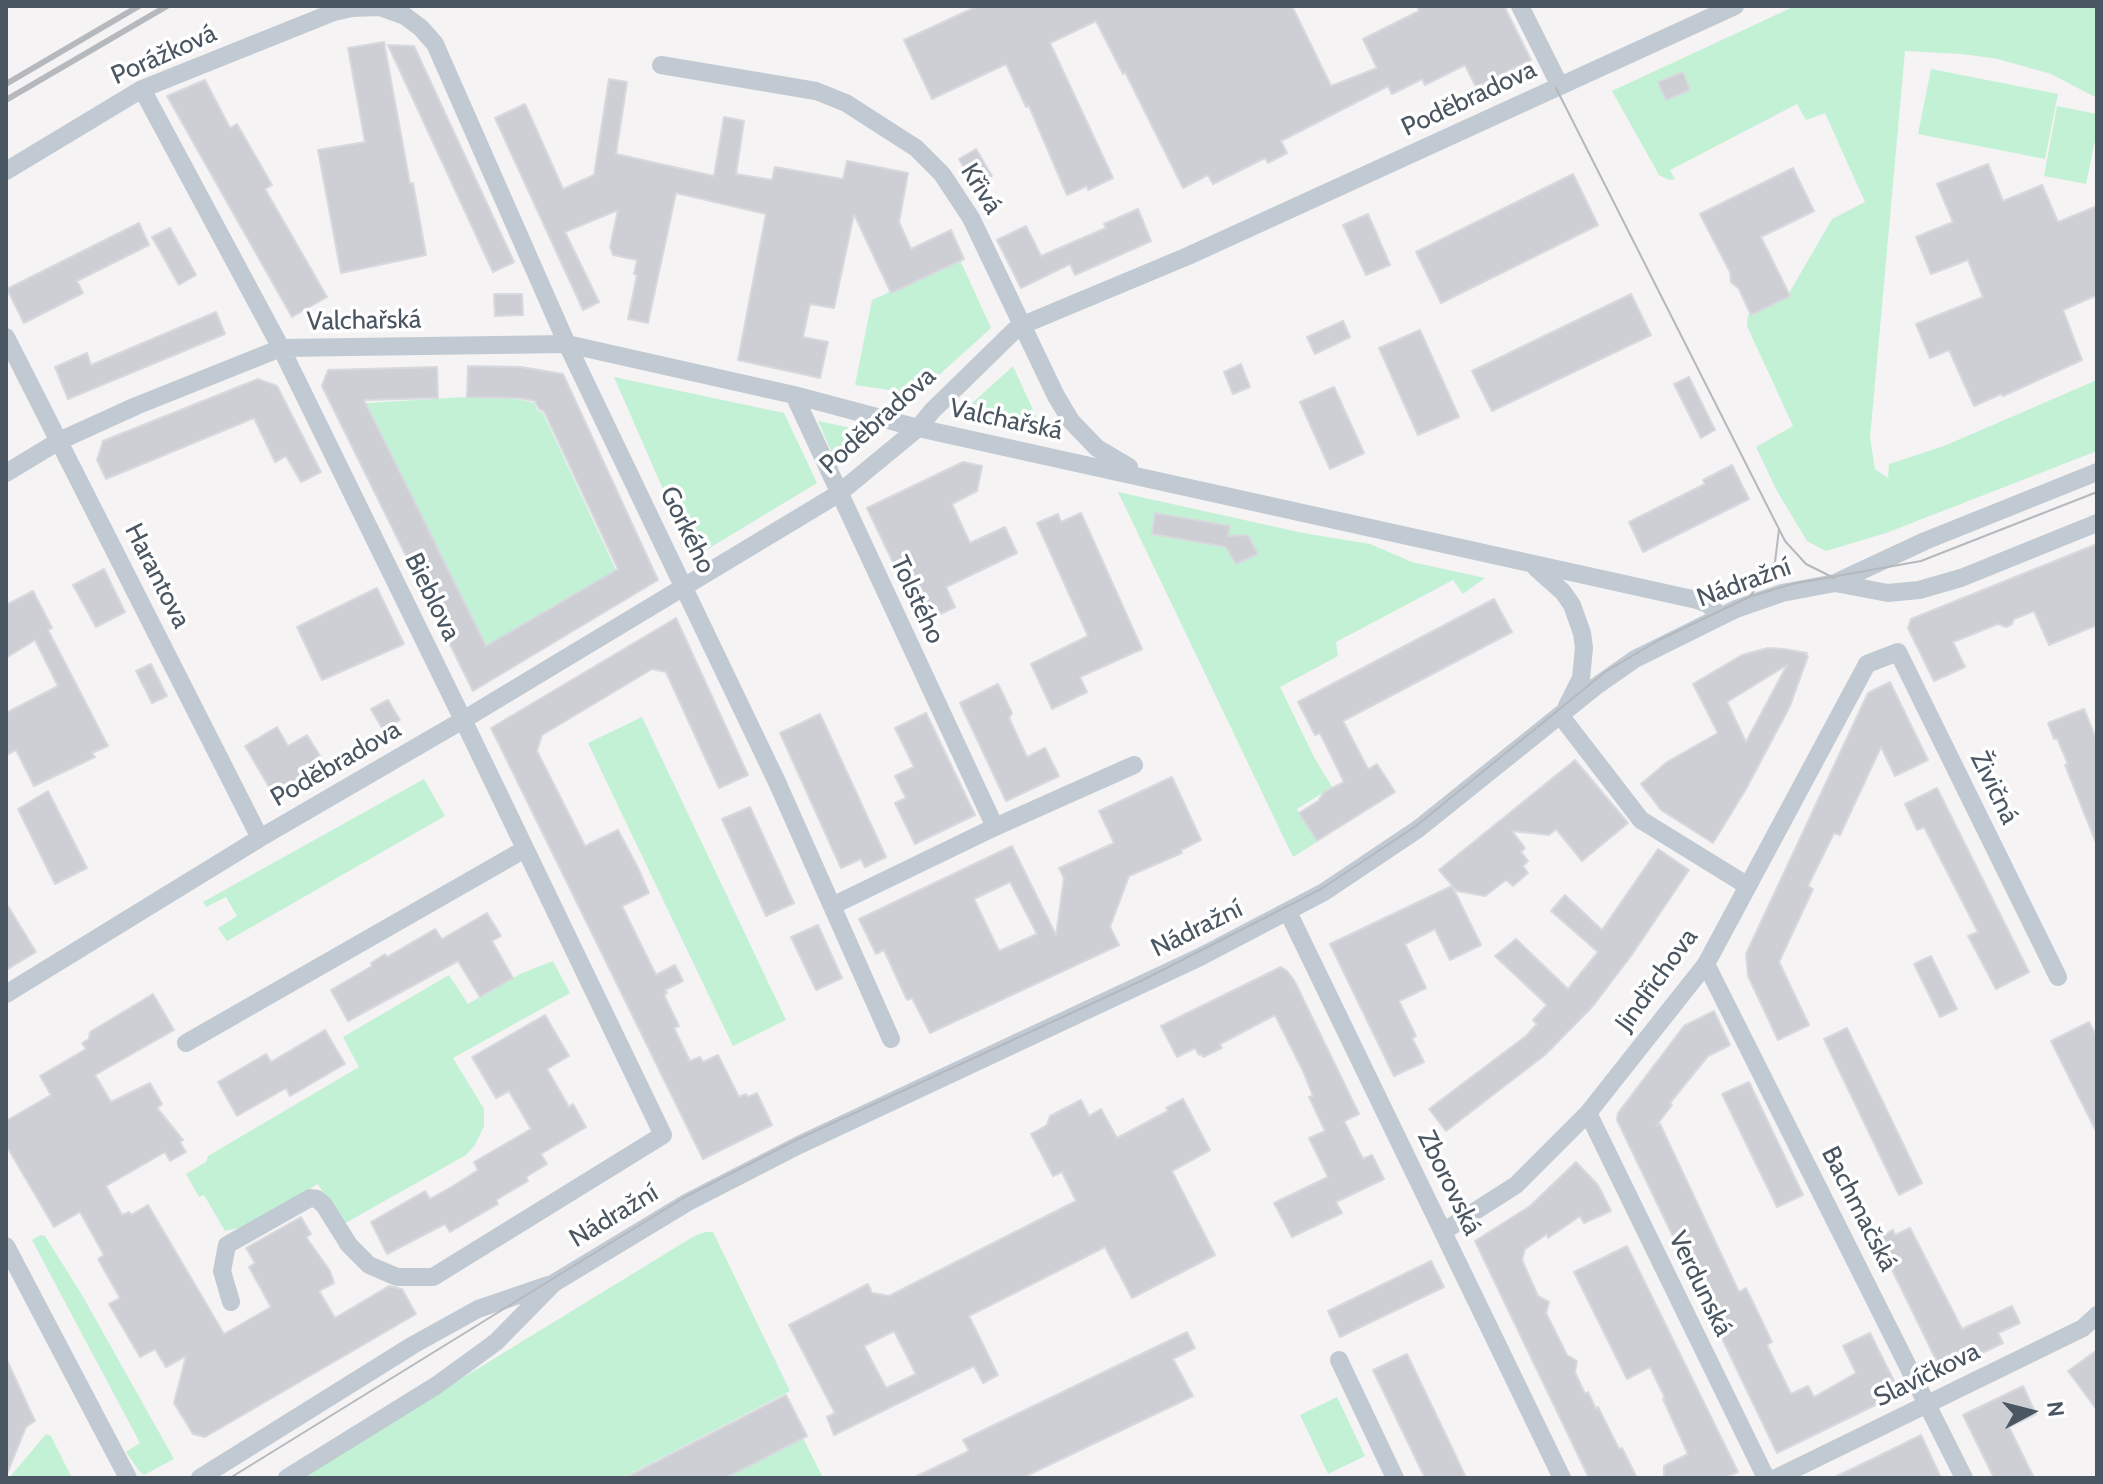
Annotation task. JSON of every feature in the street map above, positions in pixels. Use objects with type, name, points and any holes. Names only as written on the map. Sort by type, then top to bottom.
[{"type":"street","name":"Porážková","points":[[6,171],[142,89],[334,12],[367,6],[393,10],[421,28],[435,44]]},
{"type":"street","points":[[1520,6],[1560,86]]},
{"type":"street","name":"Poděbradova","points":[[6,994],[260,838],[463,720],[838,494],[918,428],[1022,325],[1188,256],[1735,6]]},
{"type":"street","name":"Gorkého","points":[[435,44],[567,344],[834,905],[891,1039]]},
{"type":"street","name":"Křivá","points":[[661,65],[816,91],[846,103],[916,148],[942,174],[964,206],[1064,410],[1078,431],[1111,458],[1149,478]]},
{"type":"street","name":"Bieblova","points":[[142,89],[281,348],[663,1135],[433,1277],[397,1277],[369,1265],[349,1245],[324,1205],[310,1198],[227,1245],[222,1271],[231,1302]]},
{"type":"street","name":"Harantova","points":[[6,337],[260,838]]},
{"type":"street","name":"Valchařská","points":[[281,348],[567,344],[794,395],[918,428],[1697,600],[1708,604],[1720,616]]},
{"type":"street","points":[[6,473],[59,441],[136,406],[281,348]]},
{"type":"street","name":"Tolstého","points":[[794,395],[995,827]]},
{"type":"street","name":"Nádražní","points":[[200,1478],[413,1345],[478,1309],[554,1283],[727,1181],[1160,976],[1324,892],[1406,838],[1635,659],[1720,616],[1782,593],[1835,583],[1925,541],[2097,472]]},
{"type":"street","name":"Nádražní","points":[[1835,583],[1888,593],[1919,590],[1961,578],[2097,523]]},
{"type":"street","name":"Valchařská","points":[[1527,562],[1553,580],[1563,592],[1572,605],[1582,633],[1581,678],[1560,715]]},
{"type":"street","name":"Živičná","points":[[1867,664],[1898,652],[2058,977]]},
{"type":"street","name":"Jindřichova","points":[[1444,1231],[1516,1185],[1588,1113],[1706,964],[1867,664]]},
{"type":"street","points":[[1560,715],[1641,820],[1748,886]]},
{"type":"street","points":[[834,905],[995,827],[1134,765]]},
{"type":"street","points":[[186,1043],[525,849]]},
{"type":"street","name":"Zborovská","points":[[1288,912],[1562,1478]]},
{"type":"street","name":"Bachmačská","points":[[1706,964],[1964,1478]]},
{"type":"street","name":"Verdunská","points":[[1588,1113],[1766,1478]]},
{"type":"street","points":[[6,1246],[128,1478]]},
{"type":"street","name":"Nádražní","points":[[287,1478],[437,1385],[496,1342],[554,1283]]},
{"type":"street","name":"Slavíčkova","points":[[1776,1478],[2083,1328],[2097,1315]]},
{"type":"street","points":[[1339,1360],[1395,1478]]},
{"type":"green space","points":[[1795,6],[2097,6],[2097,98],[2051,74],[1998,59],[1905,51],[1870,438],[1875,469],[1888,478],[1889,464],[1944,446],[2097,380],[2097,451],[1886,533],[1826,551],[1807,541],[1777,491],[1756,447],[1793,426],[1747,326],[1748,315],[1788,295],[1832,219],[1865,202],[1825,113],[1806,120],[1797,104],[1670,170],[1675,179],[1669,180],[1659,175],[1612,91]]},
{"type":"green space","points":[[1931,69],[2058,94],[2045,159],[1918,134]]},
{"type":"green space","points":[[2057,106],[2097,114],[2097,131],[2086,184],[2044,176]]},
{"type":"green space","points":[[960,260],[991,328],[918,394],[855,385],[872,300]]},
{"type":"green space","points":[[1013,366],[1045,436],[958,416]]},
{"type":"green space","points":[[614,377],[784,413],[817,483],[693,558]]},
{"type":"green space","points":[[466,397],[517,399],[535,403],[537,410],[543,413],[616,570],[487,646],[364,407],[367,403]]},
{"type":"green space","points":[[818,421],[866,431],[868,440],[838,467]]},
{"type":"green space","points":[[1118,492],[1303,533],[1370,544],[1412,562],[1485,578],[1463,594],[1453,580],[1336,642],[1338,656],[1280,687],[1332,787],[1297,809],[1317,842],[1293,857]]},
{"type":"green space","points":[[642,717],[786,1020],[733,1046],[588,743]]},
{"type":"green space","points":[[424,779],[445,816],[227,941],[218,928],[237,916],[226,897],[206,907],[203,902]]},
{"type":"green space","points":[[553,961],[570,993],[453,1058],[484,1109],[484,1126],[466,1155],[342,1225],[318,1184],[244,1227],[225,1231],[204,1195],[199,1197],[186,1174],[206,1162],[208,1156],[359,1067],[343,1037],[449,975],[468,1004],[520,974]]},
{"type":"green space","points":[[713,1232],[790,1391],[622,1478],[299,1478],[696,1235]]},
{"type":"green space","points":[[45,1236],[82,1295],[174,1459],[144,1475],[126,1452],[140,1443],[32,1240]]},
{"type":"green space","points":[[1337,1397],[1365,1456],[1328,1474],[1300,1415]]},
{"type":"green space","points":[[46,1434],[51,1436],[72,1478],[9,1478]]},
{"type":"green space","points":[[803,1438],[823,1478],[725,1478]]},
{"type":"building","points":[[978,6],[1292,6],[1331,86],[1377,68],[1363,39],[1419,11],[1417,6],[1504,6],[1531,60],[1476,87],[1465,65],[1425,85],[1422,79],[1392,94],[1388,86],[1281,141],[1287,153],[1268,163],[1265,158],[1213,184],[1208,175],[1183,188],[1096,21],[1050,43],[1113,178],[1088,190],[1087,186],[1067,195],[1029,106],[1026,107],[1006,64],[932,99],[904,40]]},
{"type":"building","points":[[384,42],[426,255],[341,273],[318,150],[365,142],[348,48]]},
{"type":"building","points":[[388,45],[414,46],[514,262],[493,272]]},
{"type":"building","points":[[1683,72],[1690,90],[1666,100],[1658,82]]},
{"type":"building","points":[[609,79],[627,82],[616,154],[714,176],[724,117],[744,121],[736,174],[772,180],[775,167],[843,179],[847,161],[908,173],[899,222],[911,249],[951,230],[964,259],[891,293],[854,214],[834,308],[810,304],[803,337],[828,342],[820,378],[738,360],[766,214],[676,193],[648,323],[628,319],[637,260],[613,255],[610,247],[618,210],[565,232],[599,302],[583,310],[495,118],[525,104],[563,189],[594,175]]},
{"type":"building","points":[[205,80],[230,128],[237,124],[272,185],[265,189],[327,297],[292,317],[167,96]]},
{"type":"building","points":[[976,149],[992,176],[975,186],[959,159]]},
{"type":"building","points":[[1988,164],[2003,201],[2042,185],[2058,222],[2097,206],[2097,295],[2063,310],[2082,360],[1974,406],[1949,350],[1930,358],[1916,324],[1983,297],[1968,260],[1931,274],[1916,237],[1953,222],[1937,184]]},
{"type":"building","points":[[1793,168],[1814,211],[1761,237],[1790,296],[1751,315],[1739,289],[1731,282],[1730,272],[1700,214]]},
{"type":"building","points":[[1573,174],[1598,225],[1441,303],[1416,252]]},
{"type":"building","points":[[1138,209],[1151,241],[1075,275],[1070,264],[1021,288],[997,240],[1026,226],[1041,256],[1106,228],[1104,224]]},
{"type":"building","points":[[1368,214],[1390,265],[1366,275],[1343,225]]},
{"type":"building","points":[[139,223],[149,245],[77,281],[83,293],[24,323],[7,289]]},
{"type":"building","points":[[170,228],[196,275],[179,285],[152,237]]},
{"type":"building","points":[[494,294],[522,294],[523,315],[495,316]]},
{"type":"building","points":[[1631,294],[1651,335],[1492,411],[1472,371]]},
{"type":"building","points":[[216,312],[225,334],[68,399],[55,367],[87,353],[91,365]]},
{"type":"building","points":[[1343,321],[1350,337],[1315,354],[1307,337]]},
{"type":"building","points":[[1420,330],[1459,417],[1418,435],[1379,348]]},
{"type":"building","points":[[1241,364],[1250,387],[1233,394],[1224,372]]},
{"type":"building","points":[[468,366],[521,367],[563,374],[658,580],[473,691],[322,386],[328,370],[437,367],[438,398],[364,400],[486,646],[618,569],[544,411],[535,401],[519,398],[467,397]]},
{"type":"building","points":[[1689,377],[1715,430],[1701,438],[1674,384]]},
{"type":"building","points":[[258,379],[277,386],[321,472],[301,482],[286,456],[275,462],[254,418],[106,479],[97,460],[103,441]]},
{"type":"building","points":[[1334,387],[1364,453],[1330,469],[1300,402]]},
{"type":"building","points":[[963,462],[982,466],[977,491],[952,504],[970,543],[1005,527],[1017,553],[946,587],[955,607],[922,623],[867,508]]},
{"type":"building","points":[[1732,465],[1749,499],[1643,552],[1629,522],[1705,484],[1703,480]]},
{"type":"building","points":[[1081,513],[1142,649],[1080,677],[1087,692],[1052,709],[1031,664],[1088,636],[1037,523],[1058,514],[1061,522]]},
{"type":"building","points":[[1155,513],[1230,526],[1228,536],[1248,535],[1258,554],[1236,564],[1226,547],[1152,534]]},
{"type":"building","points":[[2097,544],[2097,625],[2049,645],[2034,611],[2014,619],[2006,627],[1998,624],[1953,642],[1965,667],[1934,681],[1908,628],[1911,619]]},
{"type":"building","points":[[104,569],[125,612],[96,627],[73,585]]},
{"type":"building","points":[[377,588],[404,644],[322,680],[297,627]]},
{"type":"building","points":[[33,591],[52,628],[48,630],[108,746],[92,753],[95,757],[34,786],[16,750],[6,755],[6,713],[58,686],[35,640],[6,658],[6,605]]},
{"type":"building","points":[[1494,599],[1512,632],[1343,721],[1368,769],[1377,764],[1395,792],[1317,841],[1299,813],[1318,801],[1324,792],[1344,782],[1320,733],[1315,735],[1298,702]]},
{"type":"building","points":[[676,618],[748,775],[719,788],[666,672],[652,669],[542,735],[537,751],[585,846],[618,830],[638,868],[649,893],[622,906],[656,975],[675,965],[683,981],[665,990],[667,993],[664,995],[679,1026],[674,1028],[690,1061],[700,1057],[703,1062],[718,1055],[739,1097],[757,1093],[772,1125],[703,1159],[491,728]]},
{"type":"building","points":[[1768,648],[1807,653],[1808,656],[1790,706],[1713,843],[1661,810],[1641,784],[1667,762],[1718,733],[1693,684],[1742,655]],"holes":[[[1787,665],[1746,742],[1727,702]]]},
{"type":"building","points":[[151,664],[167,696],[152,703],[136,671]]},
{"type":"building","points":[[1890,682],[1928,760],[1895,776],[1881,747],[1840,835],[1834,833],[1808,886],[1813,889],[1779,962],[1809,1025],[1778,1040],[1748,976],[1746,954],[1868,693]]},
{"type":"building","points":[[998,684],[1027,757],[1045,748],[1059,776],[1006,801],[960,703]]},
{"type":"building","points":[[388,700],[400,720],[383,730],[371,709]]},
{"type":"building","points":[[2084,709],[2097,741],[2096,843],[2065,765],[2068,764],[2048,723]]},
{"type":"building","points":[[926,713],[975,815],[915,844],[895,803],[906,798],[895,776],[914,767],[895,728]]},
{"type":"building","points":[[820,714],[886,857],[865,867],[861,859],[841,868],[780,733]]},
{"type":"building","points":[[277,727],[288,746],[307,735],[327,767],[281,794],[277,788],[272,792],[245,746]]},
{"type":"building","points":[[1575,760],[1628,823],[1582,861],[1556,829],[1549,835],[1512,831],[1525,848],[1521,852],[1528,861],[1523,866],[1528,873],[1513,886],[1506,880],[1485,896],[1457,891],[1439,870]]},
{"type":"building","points":[[1172,777],[1201,840],[1181,850],[1182,853],[1129,876],[1110,927],[1119,945],[930,1033],[912,998],[907,1000],[884,950],[876,954],[859,919],[1012,846],[1056,935],[1064,878],[1059,868],[1114,843],[1099,811]],"holes":[[[1010,882],[1037,934],[999,951],[974,899]]]},
{"type":"building","points":[[1937,788],[2029,972],[1996,989],[1968,936],[1978,932],[1924,827],[1917,830],[1905,804]]},
{"type":"building","points":[[48,791],[87,868],[55,884],[18,809]]},
{"type":"building","points":[[750,807],[794,903],[766,916],[722,819]]},
{"type":"building","points":[[1658,849],[1689,870],[1631,956],[1593,1006],[1545,1055],[1446,1131],[1429,1109],[1526,1036],[1537,1024],[1533,1020],[1547,1005],[1495,956],[1516,939],[1568,989],[1598,952],[1551,911],[1565,895],[1602,930]]},
{"type":"building","points":[[1452,886],[1481,945],[1450,960],[1435,929],[1405,944],[1426,988],[1399,1001],[1416,1036],[1412,1038],[1424,1062],[1394,1076],[1330,944]]},
{"type":"building","points":[[6,903],[36,952],[6,970]]},
{"type":"building","points":[[487,913],[501,936],[492,941],[513,978],[480,997],[458,961],[348,1021],[331,990],[372,966],[371,963],[385,954],[387,957],[435,929],[442,939]]},
{"type":"building","points":[[818,925],[842,978],[816,990],[791,937]]},
{"type":"building","points":[[1931,956],[1957,1009],[1940,1017],[1914,964]]},
{"type":"building","points":[[1281,967],[1294,980],[1359,1114],[1344,1121],[1363,1159],[1372,1155],[1384,1179],[1336,1202],[1342,1213],[1292,1237],[1274,1203],[1328,1177],[1309,1138],[1325,1131],[1309,1097],[1313,1096],[1303,1071],[1275,1015],[1220,1044],[1222,1048],[1203,1057],[1195,1048],[1177,1057],[1161,1026]]},
{"type":"building","points":[[153,994],[174,1030],[95,1075],[111,1102],[150,1083],[162,1104],[157,1108],[183,1140],[180,1142],[186,1152],[170,1161],[165,1152],[106,1186],[122,1215],[129,1212],[131,1215],[148,1205],[224,1334],[271,1307],[249,1267],[255,1263],[246,1248],[301,1217],[311,1234],[306,1237],[330,1271],[334,1283],[319,1291],[335,1318],[389,1286],[402,1289],[416,1314],[205,1437],[193,1434],[174,1403],[186,1356],[166,1367],[155,1349],[140,1357],[109,1304],[120,1298],[98,1259],[104,1255],[80,1212],[54,1227],[6,1145],[6,1121],[51,1095],[40,1076],[86,1049],[82,1043],[89,1039],[90,1032]]},
{"type":"building","points":[[1714,1011],[1730,1045],[1708,1056],[1670,1103],[1672,1105],[1656,1126],[1660,1124],[1739,1292],[1746,1288],[1772,1342],[1767,1345],[1791,1394],[1808,1386],[1814,1397],[1856,1373],[1843,1346],[1870,1333],[1900,1393],[1777,1453],[1617,1120],[1618,1113],[1684,1026]]},
{"type":"building","points":[[545,1015],[569,1056],[547,1069],[569,1107],[573,1104],[586,1127],[541,1154],[547,1164],[526,1177],[528,1181],[496,1200],[498,1204],[450,1232],[445,1224],[387,1254],[371,1222],[425,1191],[430,1199],[453,1186],[478,1170],[474,1162],[531,1129],[509,1091],[496,1098],[472,1057]]},
{"type":"building","points":[[2089,1022],[2097,1037],[2097,1133],[2051,1041]]},
{"type":"building","points":[[1847,1028],[1922,1183],[1899,1195],[1824,1039]]},
{"type":"building","points":[[325,1030],[345,1064],[290,1096],[286,1088],[237,1116],[218,1082],[266,1054],[271,1062]]},
{"type":"building","points":[[1749,1082],[1803,1195],[1777,1207],[1722,1094]]},
{"type":"building","points":[[1183,1099],[1210,1150],[1172,1171],[1215,1255],[1132,1298],[1105,1247],[969,1316],[998,1375],[983,1383],[974,1366],[834,1435],[827,1417],[835,1413],[789,1325],[868,1284],[872,1293],[889,1296],[1076,1201],[1062,1172],[1053,1176],[1031,1134],[1047,1125],[1050,1116],[1081,1100],[1089,1116],[1101,1109],[1117,1138],[1168,1111],[1166,1108]],"holes":[[[894,1331],[916,1374],[886,1388],[864,1346]]]},
{"type":"building","points":[[1576,1162],[1598,1185],[1611,1211],[1584,1223],[1580,1216],[1548,1238],[1547,1234],[1525,1249],[1522,1260],[1538,1296],[1549,1302],[1546,1313],[1567,1355],[1577,1361],[1575,1372],[1585,1394],[1588,1392],[1596,1409],[1598,1407],[1637,1478],[1589,1478],[1475,1241],[1530,1206]]},
{"type":"building","points":[[1910,1228],[1962,1329],[2012,1306],[2020,1323],[1998,1333],[2003,1343],[1942,1372],[1879,1243],[1882,1241],[1880,1237],[1893,1230],[1895,1235]]},
{"type":"building","points":[[1627,1246],[1738,1472],[1724,1478],[1664,1478],[1664,1466],[1688,1454],[1665,1398],[1650,1367],[1627,1379],[1574,1272]]},
{"type":"building","points":[[1431,1261],[1444,1287],[1340,1337],[1328,1311]]},
{"type":"building","points":[[1187,1332],[1195,1348],[1173,1359],[1193,1396],[1022,1478],[913,1478],[969,1451],[963,1440]]},
{"type":"building","points":[[2097,1350],[2097,1410],[2068,1371]]},
{"type":"building","points":[[1407,1354],[1466,1478],[1425,1478],[1373,1370]]},
{"type":"building","points":[[6,1358],[35,1421],[26,1427],[7,1474]]},
{"type":"building","points":[[2023,1386],[2036,1414],[2009,1427],[2034,1478],[1994,1478],[1963,1415]]},
{"type":"building","points":[[786,1395],[807,1436],[755,1463],[725,1478],[625,1478]]},
{"type":"building","points":[[1921,1435],[1941,1478],[1833,1478],[1891,1450]]},
{"type":"tram line","points":[[1556,88],[1785,541],[1806,564],[1834,578]]},
{"type":"tram line","points":[[230,1478],[685,1197],[796,1140],[1145,979],[1321,889],[1416,826],[1605,672],[1659,640],[1749,597],[1792,584],[1921,561],[2097,492]]},
{"type":"tram line","points":[[1750,596],[1775,562],[1779,529]]},
{"type":"railway","points":[[6,84],[139,6]]},
{"type":"railway","points":[[6,100],[167,6]]}]
